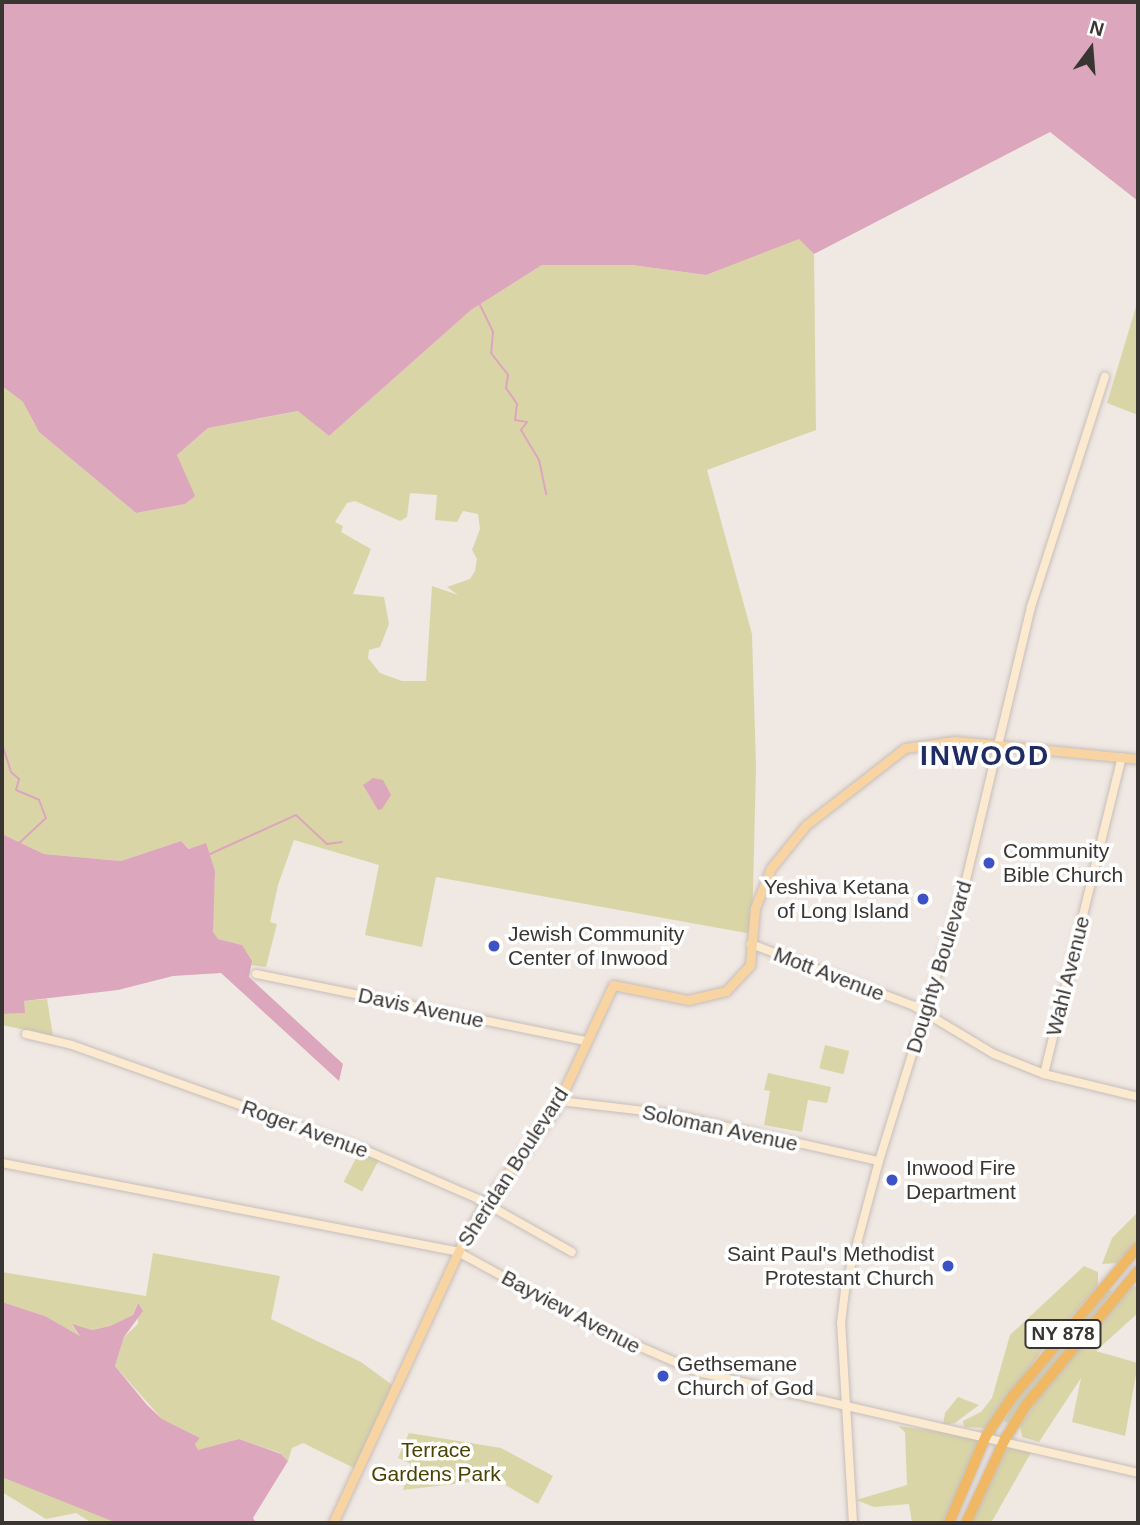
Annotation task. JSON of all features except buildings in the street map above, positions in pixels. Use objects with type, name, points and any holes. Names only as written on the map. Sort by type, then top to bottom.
[{"type":"highway","name":"NY 878","points":[[949,1523],[986,1436],[1035,1367],[1138,1247]]},
{"type":"highway","name":"NY 878","points":[[966,1523],[1004,1439],[1051,1372],[1138,1271]]},
{"type":"main road","name":"Sheridan Boulevard","points":[[333,1523],[458,1252],[485,1203],[560,1101],[613,985],[688,1000],[713,998],[746,972],[755,908],[771,868],[806,825],[881,764],[905,748],[936,741],[1138,759]]},
{"type":"street","name":"Doughty Boulevard","points":[[853,1523],[842,1308],[879,1161],[965,884],[1031,607],[1105,377]]},
{"type":"street","name":"Wahl Avenue","points":[[1044,1074],[1122,757]]},
{"type":"street","name":"Mott Avenue","points":[[751,944],[926,1012],[994,1054],[1044,1074],[1138,1097]]},
{"type":"street","name":"Davis Avenue","points":[[256,974],[586,1041]]},
{"type":"street","name":"Roger Avenue","points":[[26,1034],[72,1045],[304,1128],[485,1203],[572,1252]]},
{"type":"street","name":"Soloman Avenue","points":[[560,1101],[670,1114],[879,1161]]},
{"type":"street","name":"Bayview Avenue","points":[[2,1163],[458,1252],[652,1355],[730,1382],[847,1409],[1004,1439],[1138,1473]]},
{"type":"green space","points":[[799,238],[814,254],[816,430],[707,470],[752,634],[756,766],[752,934],[436,877],[422,947],[365,935],[379,865],[294,840],[278,885],[270,922],[277,924],[266,967],[251,965],[242,945],[218,939],[212,932],[215,871],[181,841],[121,861],[44,854],[2,834],[2,386],[23,402],[39,432],[136,513],[185,504],[177,455],[208,428],[299,411],[329,436],[471,310],[542,265],[632,265],[706,275]],"holes":[[[410,493],[437,495],[435,520],[457,522],[463,511],[478,514],[480,529],[472,550],[477,559],[475,571],[470,579],[447,587],[458,595],[432,586],[426,681],[402,681],[380,673],[368,658],[369,650],[380,647],[389,624],[384,597],[353,594],[371,549],[341,532],[343,526],[335,522],[347,503],[355,501],[400,521],[407,517]]]},
{"type":"green space","points":[[1138,300],[1138,415],[1107,403]]},
{"type":"green space","points":[[47,999],[53,1036],[2,1025],[2,1014],[24,1013],[24,1001]]},
{"type":"green space","points":[[825,1045],[849,1051],[843,1074],[819,1068]]},
{"type":"green space","points":[[768,1073],[831,1087],[827,1103],[808,1100],[802,1132],[764,1125],[770,1091],[764,1090]]},
{"type":"green space","points":[[361,1149],[380,1159],[362,1192],[344,1182]]},
{"type":"green space","points":[[1138,1212],[1138,1240],[1117,1263],[1102,1264],[1112,1238]]},
{"type":"green space","points":[[153,1253],[280,1276],[271,1319],[361,1362],[395,1387],[356,1469],[303,1443],[292,1448],[288,1461],[280,1453],[239,1439],[198,1451],[195,1444],[200,1438],[162,1419],[115,1366],[124,1337],[138,1324],[137,1304],[133,1315],[110,1326],[92,1330],[72,1325],[80,1336],[45,1316],[2,1302],[2,1272],[146,1296]]},
{"type":"green space","points":[[1084,1266],[1098,1272],[1098,1286],[1042,1350],[986,1428],[964,1427],[963,1421],[981,1412],[992,1398],[1010,1335]]},
{"type":"green space","points":[[1138,1286],[1138,1313],[1096,1351],[1138,1363],[1125,1436],[1072,1422],[1081,1378],[1039,1442],[1022,1437],[1020,1426],[1047,1385],[1131,1287]]},
{"type":"green space","points":[[1107,1288],[1112,1292],[1010,1424],[1004,1421],[1023,1389]]},
{"type":"green space","points":[[958,1397],[979,1405],[955,1423],[943,1425],[945,1413]]},
{"type":"green space","points":[[898,1426],[966,1435],[981,1442],[948,1523],[912,1523],[909,1504],[874,1507],[856,1500],[907,1485],[905,1432]]},
{"type":"green space","name":"Terrace Gardens Park","points":[[409,1433],[501,1448],[553,1476],[538,1504],[495,1479],[403,1490],[411,1464],[398,1458]]},
{"type":"green space","points":[[2,1445],[174,1523],[92,1523],[76,1513],[46,1519],[2,1492]]},
{"type":"green space","points":[[1008,1447],[1032,1451],[991,1523],[968,1523]]},
{"type":"shaded area","points":[[2,2],[1138,2],[1138,201],[1050,132],[814,254],[799,239],[706,275],[632,265],[542,265],[471,310],[329,436],[298,411],[208,428],[177,455],[195,496],[185,504],[136,513],[39,432],[23,402],[2,386]]},
{"type":"shaded area","points":[[373,778],[383,780],[391,795],[382,809],[378,810],[363,785]]},
{"type":"shaded area","points":[[2,834],[44,854],[121,861],[181,841],[189,849],[206,843],[215,871],[213,932],[218,939],[242,945],[252,961],[249,977],[343,1064],[339,1081],[221,973],[173,976],[118,990],[24,1001],[25,1013],[2,1014]]},
{"type":"shaded area","points":[[2,1302],[45,1316],[80,1336],[72,1324],[92,1330],[110,1326],[133,1315],[138,1303],[143,1311],[124,1337],[115,1366],[147,1405],[162,1419],[200,1438],[195,1444],[198,1450],[239,1439],[281,1454],[288,1461],[253,1518],[256,1523],[117,1523],[2,1477]]},
{"type":"waterway","points":[[480,305],[493,332],[491,353],[508,375],[506,388],[517,404],[515,420],[527,422],[521,430],[539,460],[546,494]]},
{"type":"waterway","points":[[2,744],[11,772],[19,779],[16,790],[39,800],[46,818],[19,843]]},
{"type":"waterway","points":[[210,854],[296,815],[327,844],[342,842]]},
{"type":"place","name":"Community Bible Church","points":[[989,863]]},
{"type":"place","name":"Yeshiva Ketana of Long Island","points":[[923,899]]},
{"type":"place","name":"Jewish Community Center of Inwood","points":[[494,946]]},
{"type":"place","name":"Inwood Fire Department","points":[[892,1180]]},
{"type":"place","name":"Saint Paul's Methodist Protestant Church","points":[[948,1266]]},
{"type":"place","name":"Gethsemane Church of God","points":[[663,1376]]},
{"type":"district","name":"INWOOD","points":[[985,756]]}]
